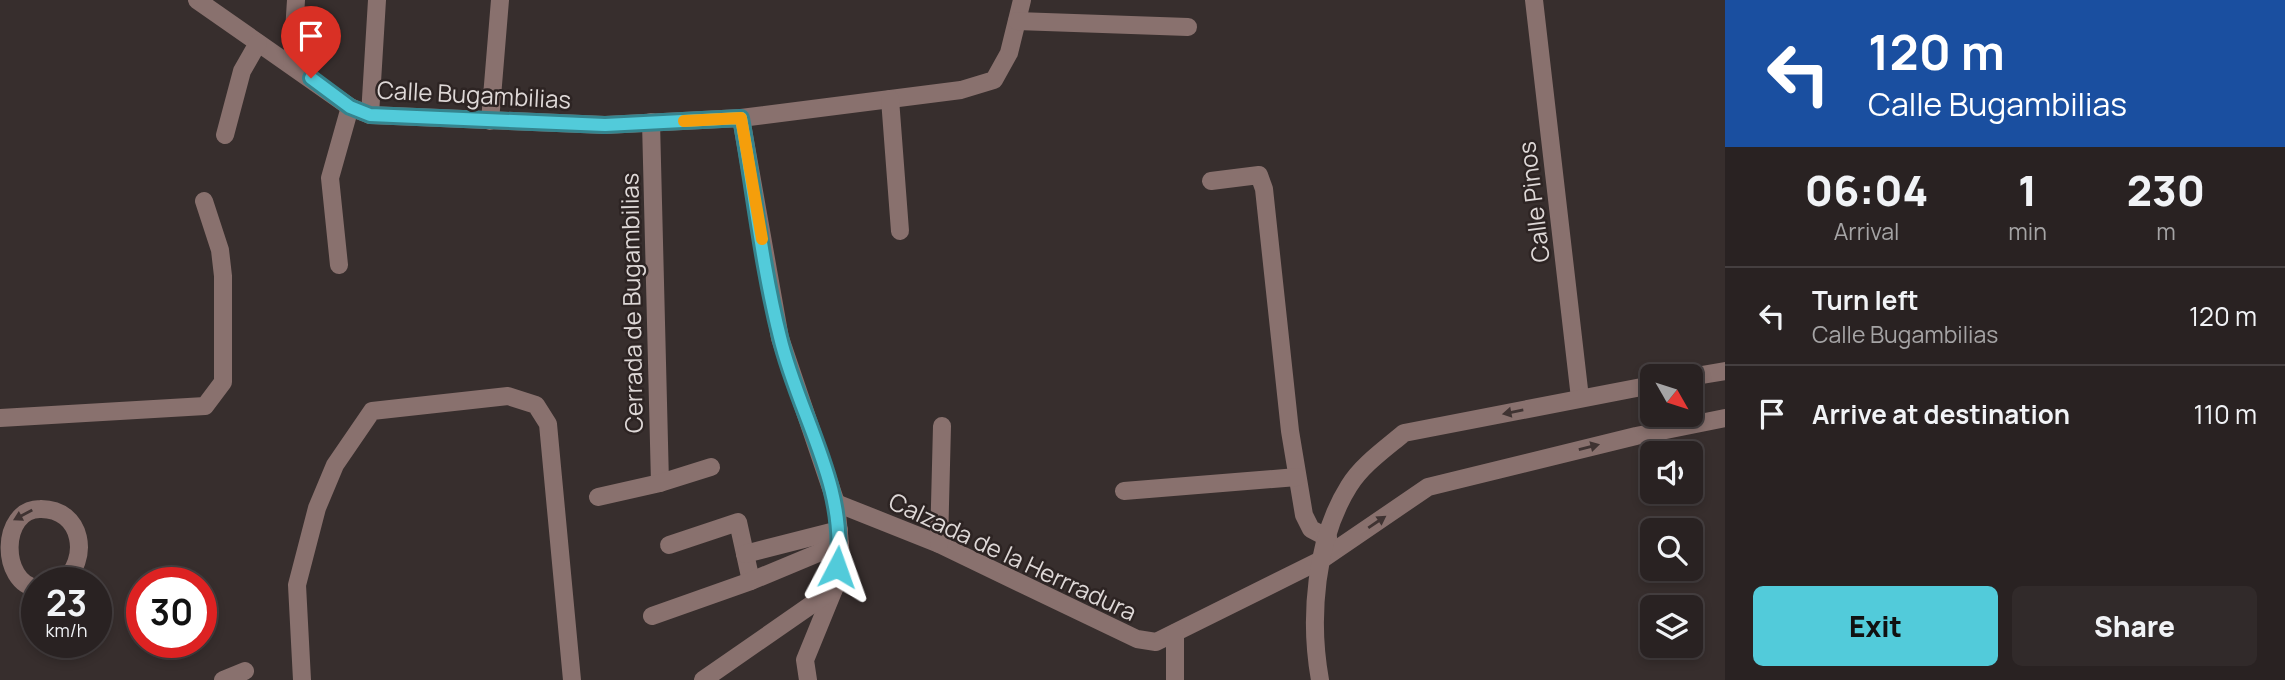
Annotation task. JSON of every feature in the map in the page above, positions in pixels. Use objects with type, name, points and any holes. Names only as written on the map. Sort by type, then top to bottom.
[{"type":"street","name":"Calle Bugambilias","points":[[197,0],[350,107],[370,115],[605,125],[741,118],[961,90],[993,80],[1009,53],[1017,21]]},
{"type":"street","points":[[292,64],[296,0]]},
{"type":"street","points":[[370,115],[377,0]]},
{"type":"street","points":[[490,121],[500,0]]},
{"type":"street","points":[[1022,0],[1017,21],[1188,27]]},
{"type":"street","name":"Calle Pinos","points":[[1534,0],[1580,398]]},
{"type":"street","points":[[225,135],[242,71],[258,43]]},
{"type":"street","points":[[890,99],[900,231]]},
{"type":"street","points":[[339,265],[330,178],[350,107]]},
{"type":"street","points":[[741,118],[780,338],[836,503],[840,537],[834,589],[805,660],[808,680]]},
{"type":"street","name":"Cerrada de Bugambilias","points":[[652,122],[660,483]]},
{"type":"street","points":[[1211,181],[1259,175],[1264,189],[1297,477],[1304,515],[1311,529],[1328,538]]},
{"type":"street","points":[[0,418],[205,406],[223,382],[223,276],[220,250],[204,201]]},
{"type":"street","points":[[1703,375],[1725,371]]},
{"type":"street","points":[[1320,680],[1315,650],[1321,560],[1334,516],[1350,484],[1373,458],[1404,433],[1640,387]]},
{"type":"street","points":[[302,680],[297,585],[317,508],[335,465],[372,411],[508,397],[536,405],[548,424],[572,680]]},
{"type":"street","name":"Calzada de la Herrradura","points":[[836,503],[939,544],[1137,639],[1156,642],[1321,560],[1428,487],[1636,436],[1725,418]]},
{"type":"street","points":[[939,544],[942,426]]},
{"type":"street","points":[[598,497],[660,483],[711,467]]},
{"type":"street","points":[[1124,491],[1297,477]]},
{"type":"street","points":[[21,584],[11,576],[1,555],[0,543],[11,522],[30,510],[43,508],[64,516],[73,524],[80,545],[75,567]]},
{"type":"street","points":[[669,545],[737,522],[751,582]]},
{"type":"street","points":[[745,554],[840,537]]},
{"type":"street","points":[[652,616],[751,582],[840,537]]},
{"type":"street","points":[[703,680],[834,589]]},
{"type":"street","points":[[1175,633],[1175,680]]},
{"type":"street","points":[[223,680],[245,671]]},
{"type":"slow traffic","points":[[684,121],[741,118],[762,239]]},
{"type":"route","points":[[311,78],[350,107],[370,115],[605,125],[741,118],[780,338],[836,503],[840,544],[837,567]]}]
